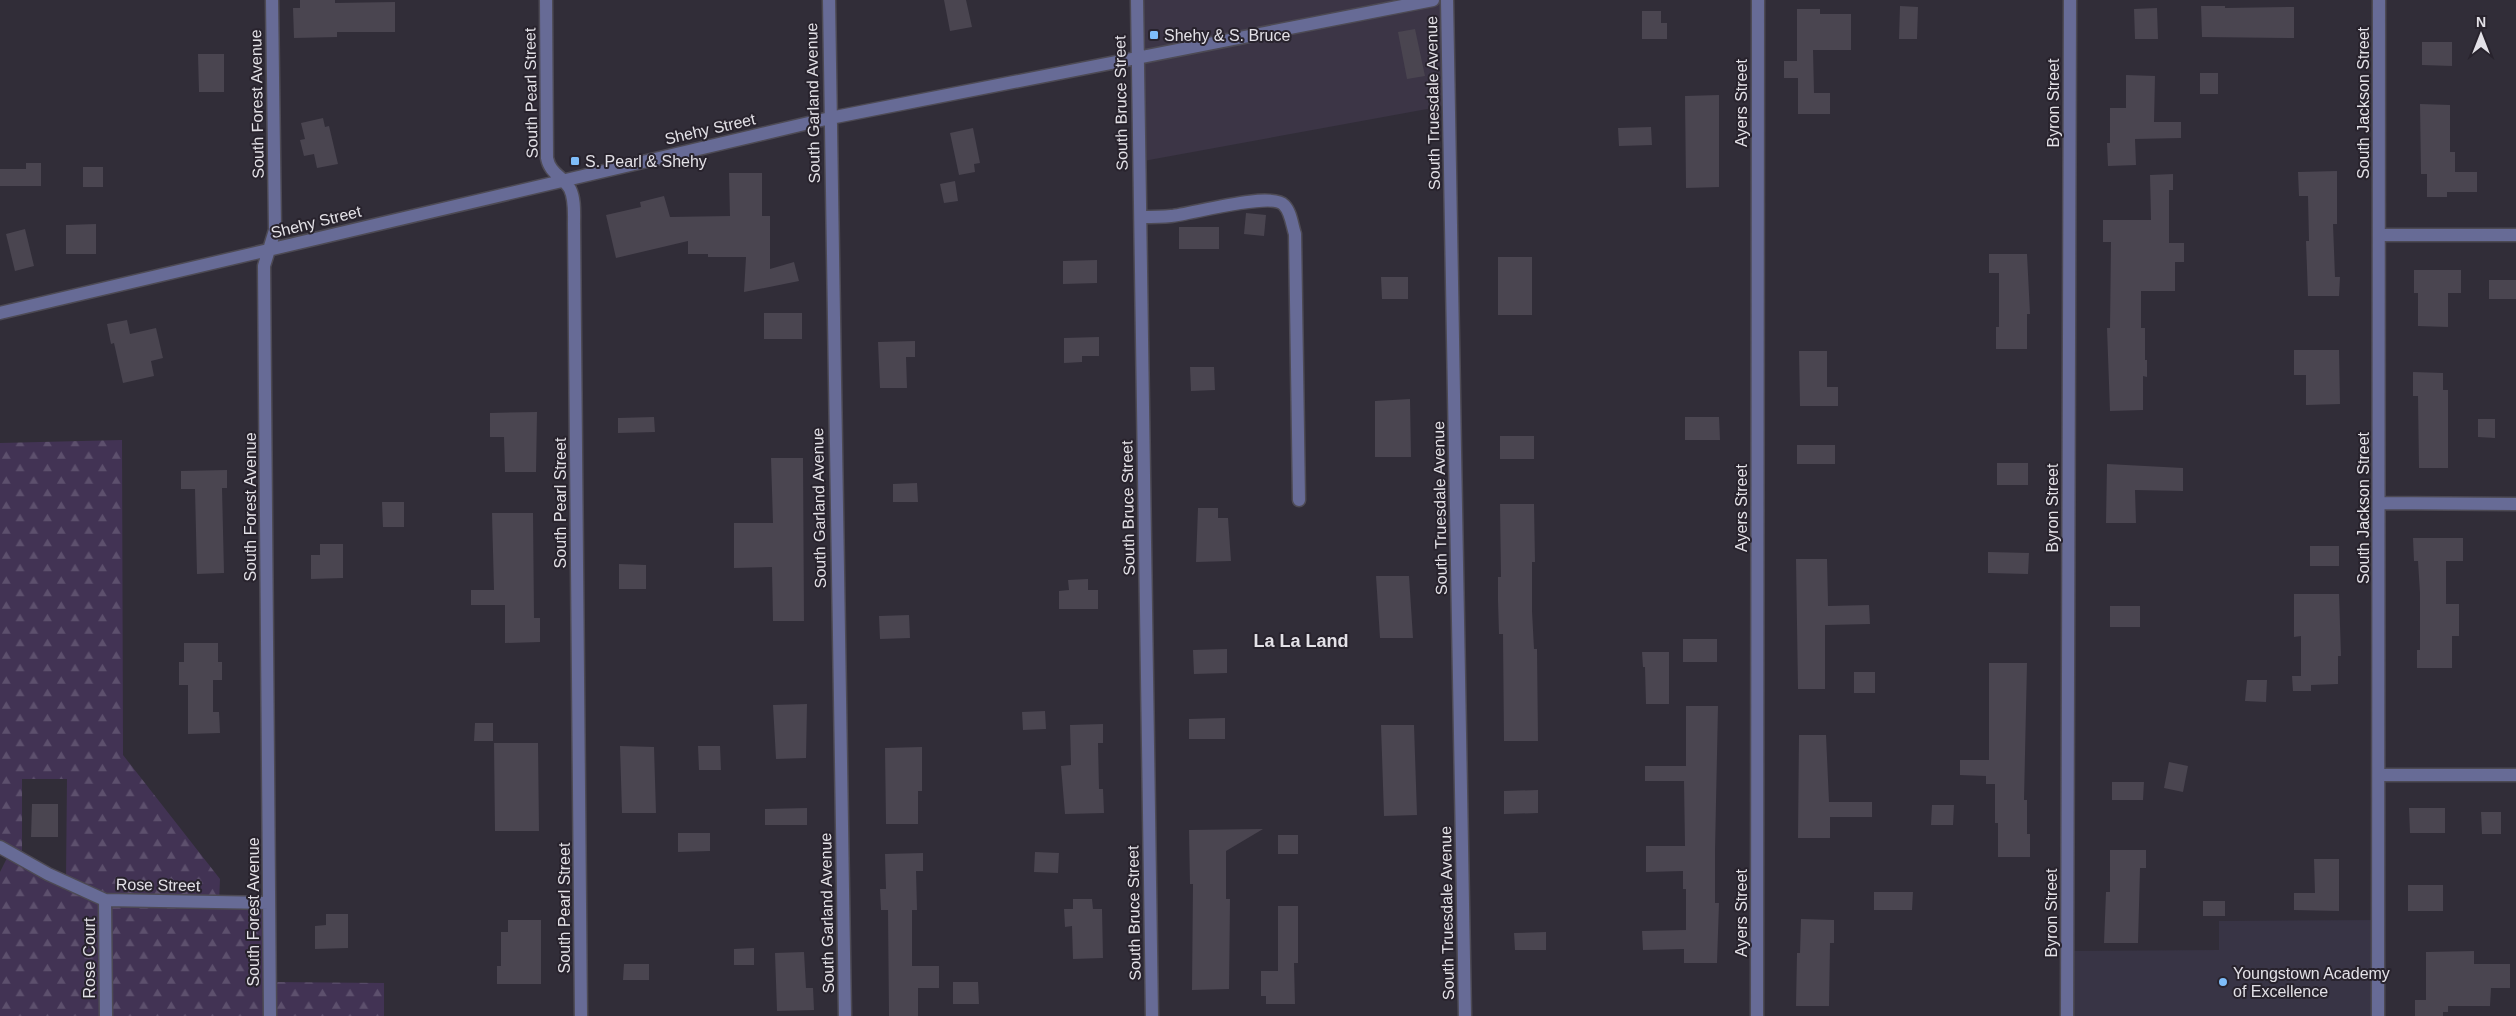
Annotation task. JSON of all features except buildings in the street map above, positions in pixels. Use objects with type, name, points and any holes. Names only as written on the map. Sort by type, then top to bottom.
[{"type":"street","name":"South Forest Avenue","points":[[270,1016],[264,266],[275,230],[272,0]]},
{"type":"street","name":"South Pearl Street","points":[[546,0],[548,167],[570,187],[574,224],[581,1016]]},
{"type":"street","name":"South Garland Avenue","points":[[829,0],[845,1016]]},
{"type":"street","name":"South Bruce Street","points":[[1137,0],[1152,1016]]},
{"type":"street","name":"Shehy Street","points":[[0,313],[830,118],[1433,0]]},
{"type":"street","name":"South Truesdale Avenue","points":[[1447,0],[1464,1016]]},
{"type":"street","name":"Ayers Street","points":[[1757,1016],[1758,0]]},
{"type":"street","name":"Byron Street","points":[[2067,1016],[2070,0]]},
{"type":"street","name":"South Jackson Street","points":[[2378,1016],[2379,0]]},
{"type":"street","points":[[1141,218],[1170,216],[1258,201],[1275,201],[1284,204],[1295,234],[1299,500]]},
{"type":"street","points":[[2380,235],[2516,235]]},
{"type":"street","points":[[2379,503],[2516,504]]},
{"type":"street","points":[[2379,775],[2516,775]]},
{"type":"street","name":"Rose Street","points":[[0,847],[48,874],[105,900],[269,903]]},
{"type":"street","name":"Rose Court","points":[[105,900],[106,1016]]},
{"type":"shaded area","points":[[1137,0],[1447,0],[1449,105],[1138,162]]},
{"type":"shaded area","name":"Youngstown Academy of Excellence","points":[[2378,920],[2378,1016],[2067,1016],[2067,951],[2219,950],[2219,921]]},
{"type":"green space","points":[[122,440],[123,755],[220,879],[219,902],[269,903],[270,982],[384,983],[384,1016],[0,1016],[0,872],[10,852],[0,847],[0,443]],"holes":[[[22,779],[67,779],[66,881],[22,859]]]},
{"type":"place","name":"Shehy & S. Bruce","points":[[1154,35]]},
{"type":"place","name":"S. Pearl & Shehy","points":[[575,161]]},
{"type":"place","name":"Youngstown Academy of Excellence","points":[[2223,982]]},
{"type":"district","name":"La La Land","points":[[1301,641]]}]
